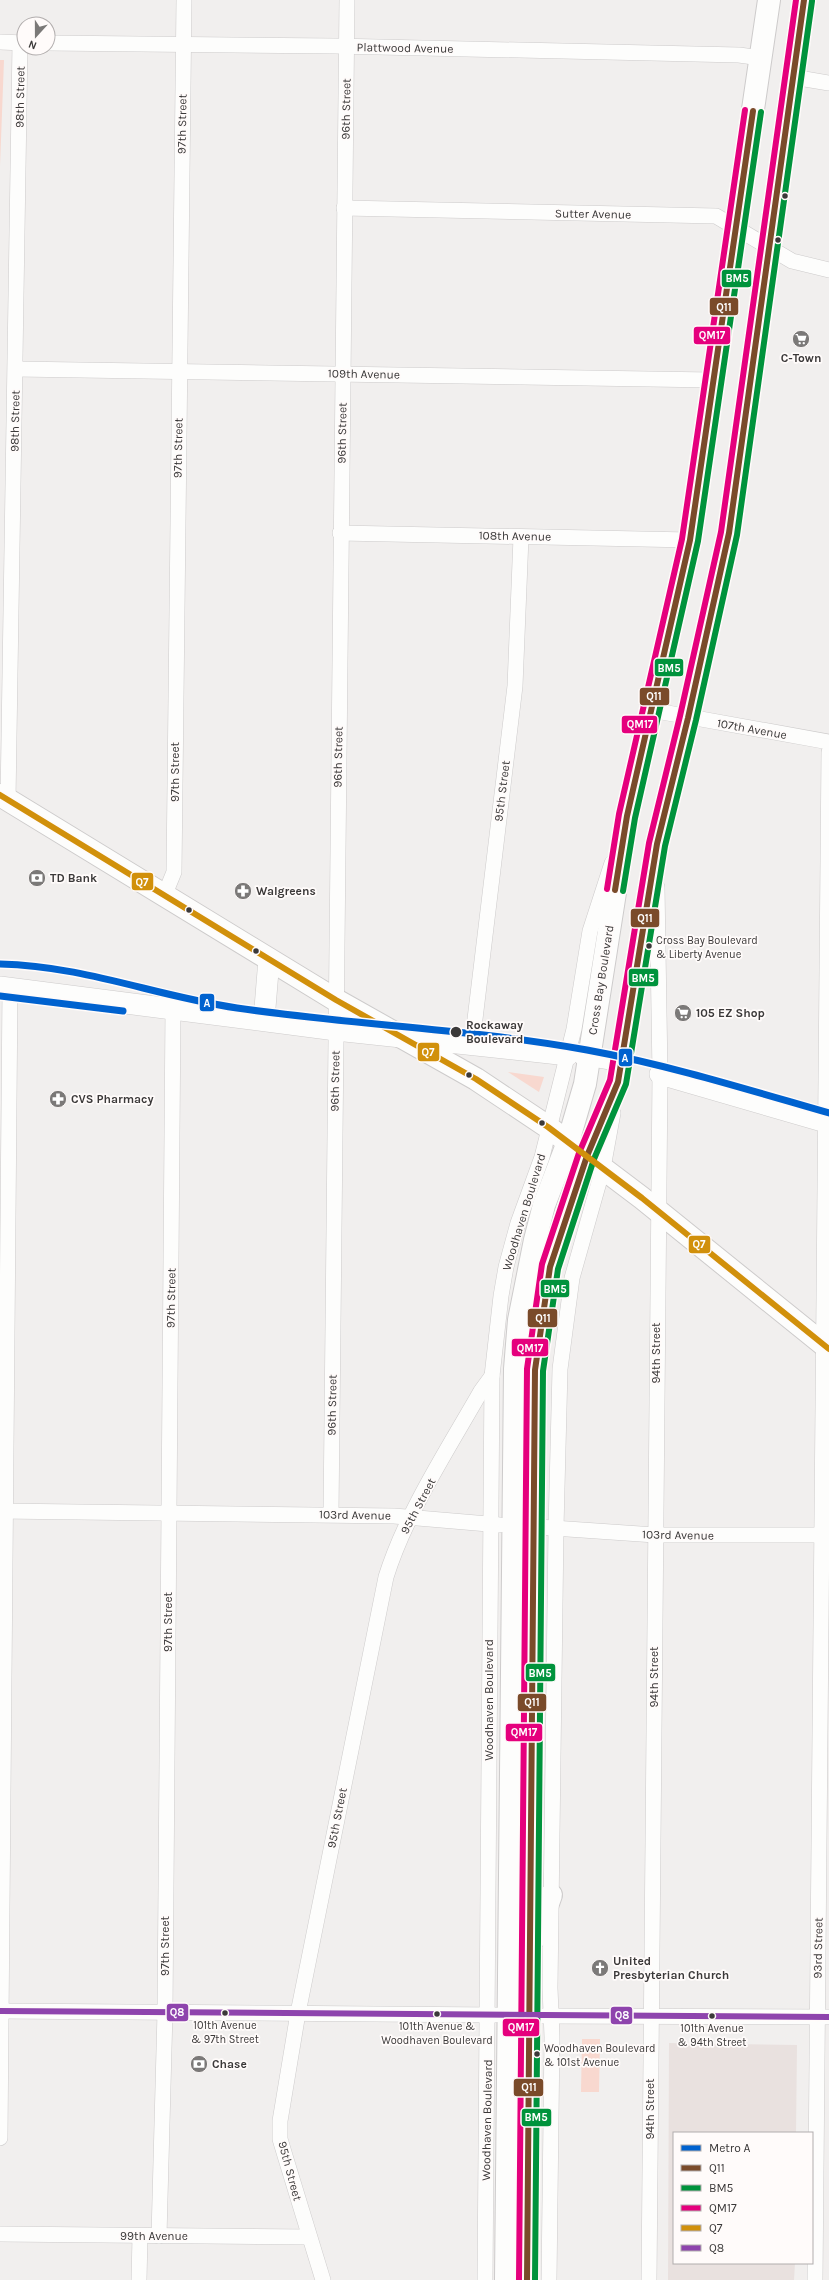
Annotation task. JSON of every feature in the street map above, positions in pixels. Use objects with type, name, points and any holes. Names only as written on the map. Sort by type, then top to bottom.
[{"type":"main road","name":"Cross Bay Boulevard","points":[[568,1142],[585,1084],[626,816],[690,540],[712,380],[769,0]]},
{"type":"main road","points":[[527,2280],[540,2016],[531,1953],[545,1528],[535,1370],[541,1320],[550,1267],[595,1162],[620,1073],[657,844],[688,718],[729,533],[804,0]]},
{"type":"main road","points":[[4,798],[165,894],[336,1000],[476,1079],[548,1127],[595,1162],[826,1346]]},
{"type":"main road","name":"Woodhaven Boulevard","points":[[506,2269],[498,2015],[513,1526],[515,1369],[519,1320],[534,1240],[544,1205],[568,1142]]},
{"type":"main road","points":[[531,1953],[551,1895]]},
{"type":"main road","points":[[495,2280],[506,2269]]},
{"type":"street","name":"97th Street","points":[[165,894],[174,872],[178,371],[184,0]]},
{"type":"street","name":"96th Street","points":[[331,1514],[340,533],[347,0]]},
{"type":"street","points":[[0,42],[16,43]]},
{"type":"street","name":"Plattwood Avenue","points":[[56,43],[346,46],[739,55],[761,58]]},
{"type":"street","name":"98th Street","points":[[4,798],[16,369],[22,56]]},
{"type":"street","points":[[793,76],[829,83]]},
{"type":"street","name":"Sutter Avenue","points":[[344,208],[716,216],[736,226],[770,249],[792,261],[829,270]]},
{"type":"street","name":"109th Avenue","points":[[16,369],[712,380]]},
{"type":"street","name":"108th Avenue","points":[[340,533],[690,540]]},
{"type":"street","name":"95th Street","points":[[472,1044],[515,686],[521,537]]},
{"type":"street","name":"107th Avenue","points":[[651,710],[688,718],[829,742]]},
{"type":"street","name":"93rd Street","points":[[816,2280],[823,2017],[829,752]]},
{"type":"street","name":"Cross Bay Boulevard","points":[[548,1127],[574,1029],[590,931],[626,816]]},
{"type":"street","points":[[657,844],[660,1074],[828,1123]]},
{"type":"street","points":[[264,1020],[269,959]]},
{"type":"street","points":[[0,2138],[5,988],[336,1030],[568,1055],[589,1058],[620,1073]]},
{"type":"street","name":"97th Street","points":[[159,2236],[165,2012],[173,1009]]},
{"type":"street","name":"94th Street","points":[[649,2280],[660,1074]]},
{"type":"street","name":"Woodhaven Boulevard","points":[[485,2280],[498,2015],[491,1524],[492,1376],[500,1296],[506,1267],[518,1223],[542,1157],[548,1127]]},
{"type":"street","name":"95th Street","points":[[323,2280],[308,2237],[280,2139],[280,2121],[298,2013],[381,1596],[394,1550],[411,1516],[481,1391],[492,1376]]},
{"type":"street","name":"103rd Avenue","points":[[3,1511],[411,1516],[513,1526],[655,1535],[826,1535]]},
{"type":"street","points":[[545,1528],[551,1895],[540,2016],[552,2037],[549,2280]]},
{"type":"street","points":[[1,2011],[823,2017]]},
{"type":"street","name":"99th Avenue","points":[[0,2234],[308,2237]]},
{"type":"street","points":[[139,2280],[140,2236]]},
{"type":"shaded area","points":[[0,60],[4,60],[0,166]]},
{"type":"shaded area","points":[[508,1072],[544,1077],[539,1092]]},
{"type":"shaded area","points":[[582,2039],[600,2039],[599,2092],[581,2092]]},
{"type":"shaded area","points":[[669,2043],[797,2045],[796,2132],[673,2132],[673,2264],[795,2264],[794,2280],[668,2280]]},
{"type":"metro line","name":"A","points":[[0,964],[61,970],[207,1003],[237,1008],[324,1019],[500,1037],[587,1050],[679,1070],[829,1113]]},
{"type":"metro line","name":"A","points":[[0,996],[123,1011]]},
{"type":"transit line","name":"QM17","points":[[519,2280],[527,1369],[542,1264],[579,1153],[610,1080],[649,843],[680,716],[721,532],[796,0]]},
{"type":"transit line","name":"Q11","points":[[527,2280],[535,1370],[550,1267],[587,1156],[618,1082],[657,844],[688,718],[729,533],[804,0]]},
{"type":"transit line","name":"BM5","points":[[535,2280],[543,1371],[558,1269],[594,1159],[626,1084],[665,846],[696,720],[737,535],[812,1]]},
{"type":"transit line","name":"QM17","points":[[607,889],[619,814],[682,539],[745,110]]},
{"type":"transit line","name":"Q11","points":[[615,890],[627,816],[690,540],[753,111]]},
{"type":"transit line","name":"BM5","points":[[623,891],[635,818],[698,541],[761,112]]},
{"type":"transit line","name":"Q7","points":[[0,795],[336,1000],[476,1079],[548,1127],[642,1198],[829,1349]]},
{"type":"transit line","name":"Q8","points":[[0,2011],[829,2017]]},
{"type":"place","name":"C-Town","points":[[801,339]]},
{"type":"place","name":"TD Bank","points":[[37,878]]},
{"type":"place","name":"Walgreens","points":[[243,891]]},
{"type":"place","name":"Cross Bay Boulevard & Liberty Avenue","points":[[649,946]]},
{"type":"place","name":"105 EZ Shop","points":[[683,1013]]},
{"type":"place","name":"Rockaway Boulevard","points":[[456,1032]]},
{"type":"place","name":"CVS Pharmacy","points":[[58,1099]]},
{"type":"place","name":"United Presbyterian Church","points":[[600,1968]]},
{"type":"place","name":"101th Avenue & 97th Street","points":[[225,2013]]},
{"type":"place","name":"101th Avenue & Woodhaven Boulevard","points":[[437,2014]]},
{"type":"place","name":"101th Avenue & 94th Street","points":[[712,2016]]},
{"type":"place","name":"Woodhaven Boulevard & 101st Avenue","points":[[537,2054]]},
{"type":"place","name":"Chase","points":[[199,2064]]}]
